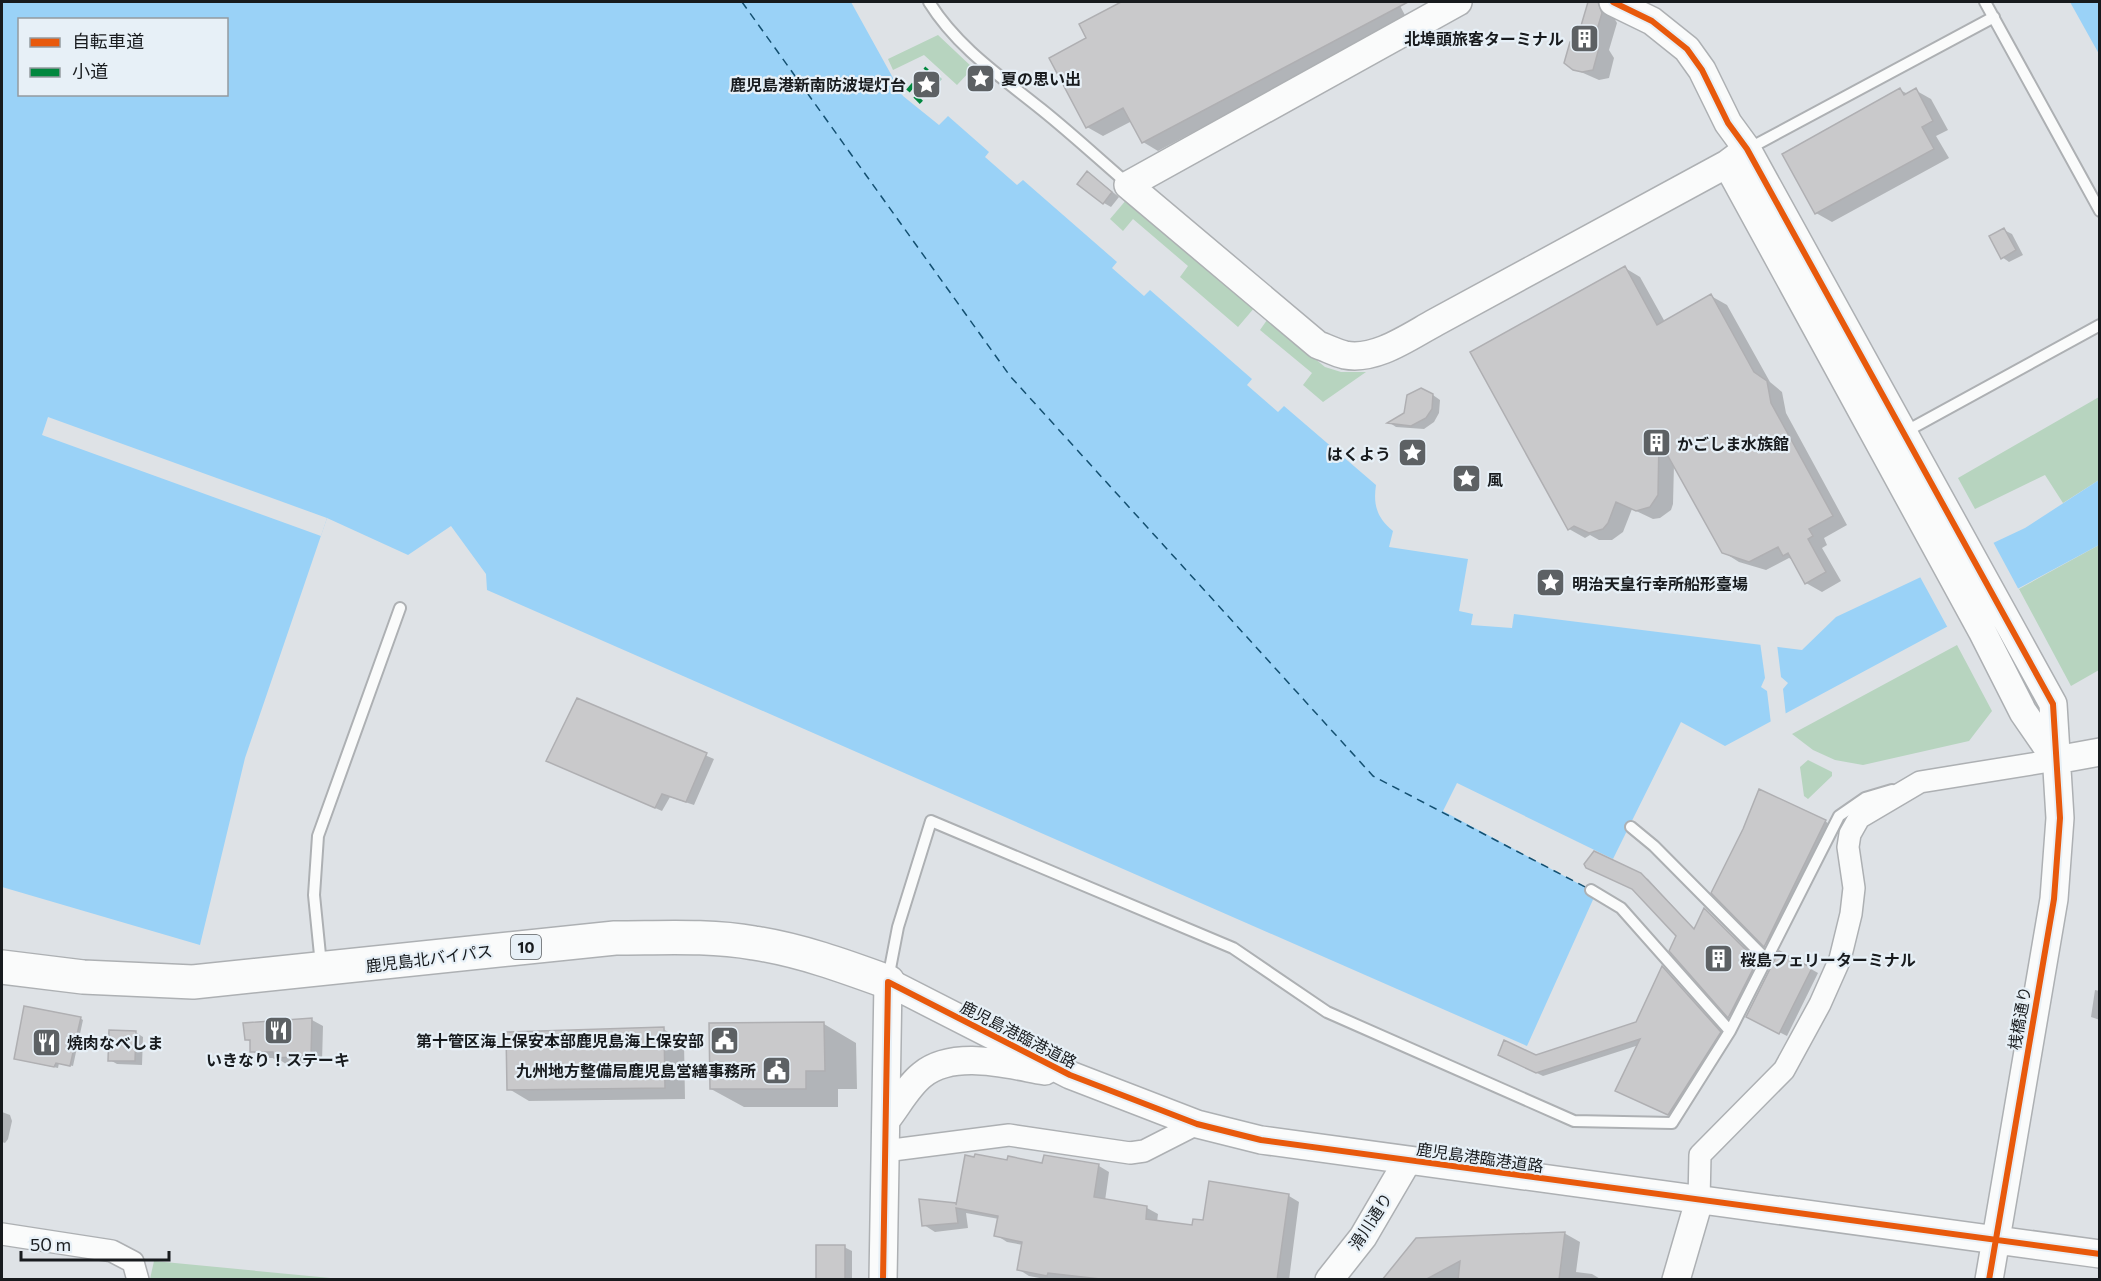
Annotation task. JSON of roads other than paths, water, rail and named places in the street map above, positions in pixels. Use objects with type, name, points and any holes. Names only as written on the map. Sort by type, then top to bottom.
[{"type":"highway","name":"鹿児島北バイパス","points":[[2,967],[83,977],[194,982],[321,971],[615,938],[667,938],[720,939],[783,948],[838,963],[888,982]]},
{"type":"street","points":[[1458,2],[1128,185],[1318,345],[1345,355],[1363,356],[1392,346],[1737,157]]},
{"type":"street","points":[[1613,2],[1652,21],[1687,49],[1702,70],[1728,123],[1737,157],[1921,524],[1982,631],[2022,712],[2056,760]]},
{"type":"street","name":"桟橋通り","points":[[1737,157],[1903,433],[2007,617],[2053,704],[2060,818],[2054,899],[1989,1280]]},
{"type":"street","points":[[1676,1280],[1699,1201],[1701,1155],[1784,1070],[1820,1004],[1840,959],[1851,914],[1854,888],[1848,847],[1850,834],[1859,818],[1920,782],[2100,752]]},
{"type":"street","points":[[883,1280],[888,982]]},
{"type":"street","name":"鹿児島港臨港道路","points":[[888,982],[1070,1075],[1197,1124],[1261,1140],[2100,1254]]},
{"type":"street","points":[[887,1119],[920,1076],[936,1065],[990,1062],[1070,1075]]},
{"type":"street","points":[[885,1151],[1009,1135],[1130,1153],[1144,1151],[1197,1124]]},
{"type":"street","name":"滑川通り","points":[[1329,1280],[1363,1237],[1408,1160]]},
{"type":"street","points":[[2,1234],[112,1251],[133,1262],[138,1280]]},
{"type":"lane","points":[[929,2],[947,28],[982,62],[1042,110],[1128,185]]},
{"type":"lane","points":[[1984,2],[2100,212]]},
{"type":"lane","points":[[1737,157],[1994,17]]},
{"type":"lane","points":[[1903,433],[2100,325]]},
{"type":"lane","points":[[321,971],[314,895],[318,836],[400,608]]},
{"type":"lane","points":[[888,982],[898,927],[931,821],[1233,948],[1327,1012],[1574,1121],[1672,1123],[1730,1031],[1839,816],[1865,798],[1920,782]]},
{"type":"lane","points":[[1631,826],[1654,846],[1766,959]]},
{"type":"lane","points":[[1591,890],[1621,908],[1730,1031]]},
{"type":"water","points":[[2,2],[851,2],[903,96],[939,125],[948,116],[989,152],[985,157],[1017,185],[1023,180],[1117,262],[1112,268],[1144,296],[1150,290],[1252,379],[1247,385],[1278,412],[1284,406],[1376,485],[1377,511],[1393,531],[1389,547],[1468,559],[1459,611],[1473,614],[1471,625],[1512,628],[1514,614],[1802,650],[1836,617],[2025,528],[2099,480],[2099,545],[1725,746],[1681,722],[1613,859],[1457,783],[1443,811],[1596,893],[1527,1046],[487,590],[486,574],[451,526],[408,555],[327,518],[245,758],[200,945],[2,887]]},
{"type":"water","points":[[2070,2],[2099,2],[2099,54]]},
{"type":"place","name":"北埠頭旅客ターミナル","points":[[1585,38]]},
{"type":"place","name":"夏の思い出","points":[[980,78]]},
{"type":"place","name":"鹿児島港新南防波堤灯台","points":[[927,84]]},
{"type":"place","name":"かごしま水族館","points":[[1656,443]]},
{"type":"place","name":"はくよう","points":[[1412,453]]},
{"type":"place","name":"風","points":[[1466,479]]},
{"type":"place","name":"明治天皇行幸所船形臺場","points":[[1551,583]]},
{"type":"place","name":"桜島フェリーターミナル","points":[[1719,959]]},
{"type":"place","name":"いきなり！ステーキ","points":[[278,1031]]},
{"type":"place","name":"第十管区海上保安本部鹿児島海上保安部","points":[[725,1040]]},
{"type":"place","name":"焼肉なべしま","points":[[46,1042]]},
{"type":"place","name":"九州地方整備局鹿児島営繕事務所","points":[[777,1070]]}]
